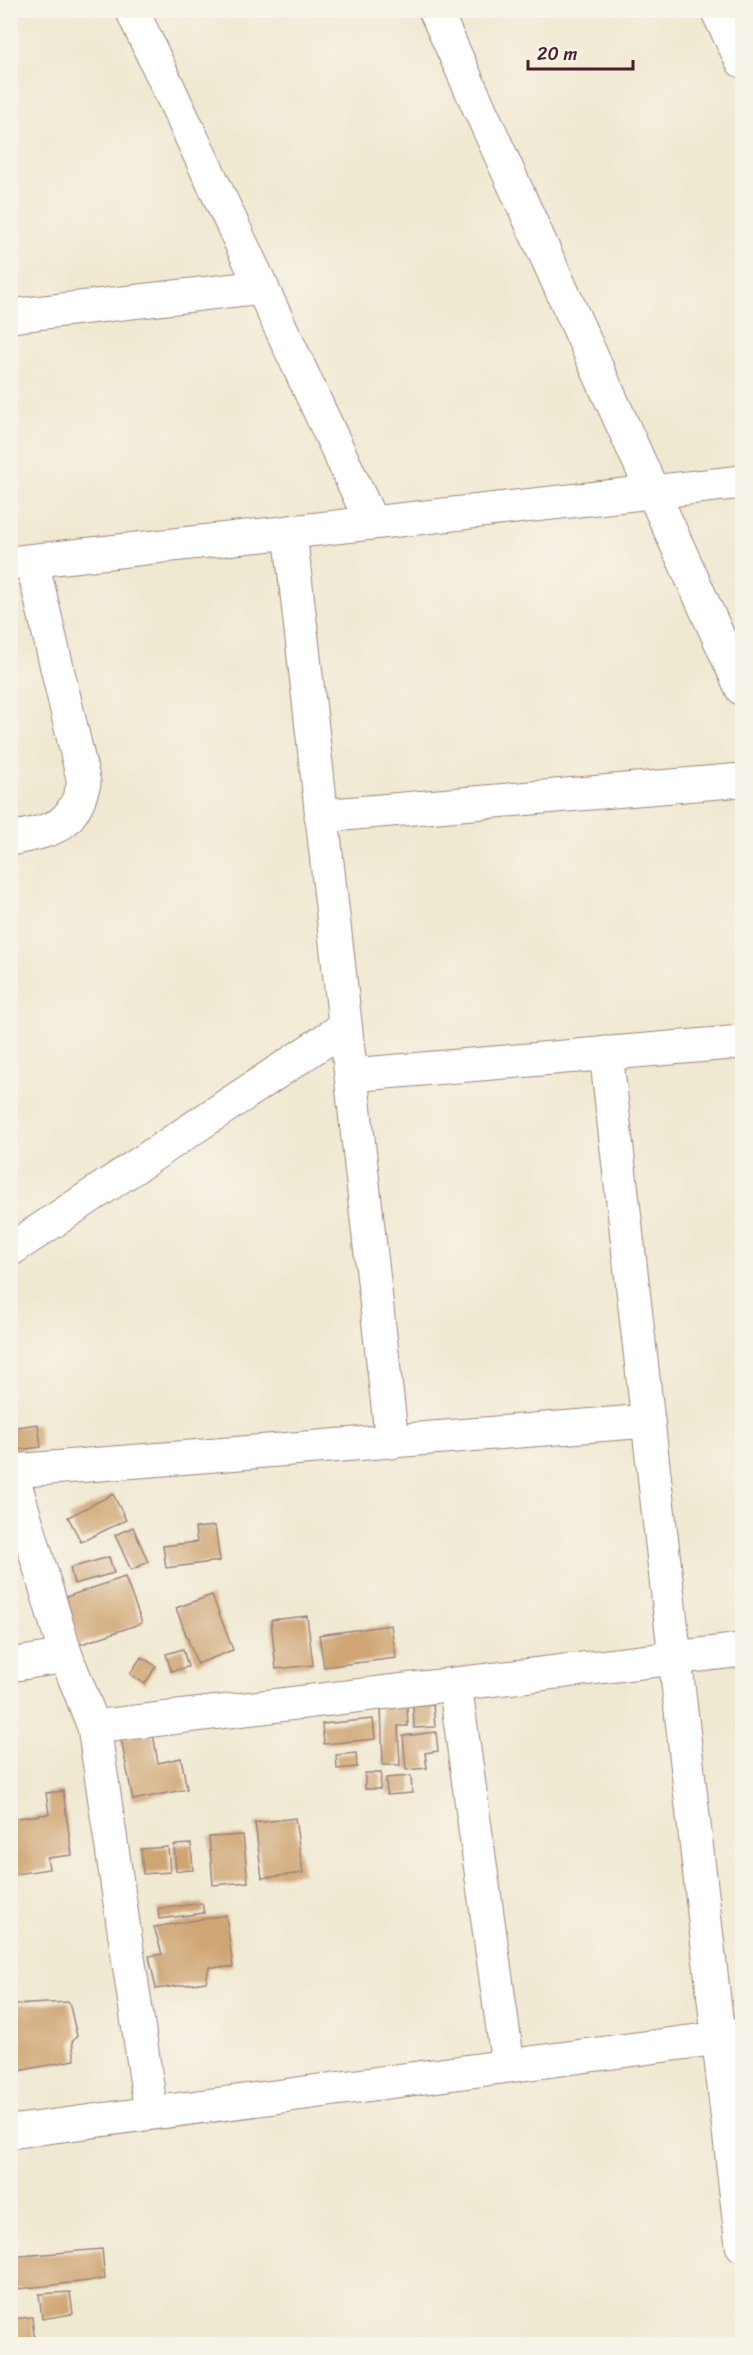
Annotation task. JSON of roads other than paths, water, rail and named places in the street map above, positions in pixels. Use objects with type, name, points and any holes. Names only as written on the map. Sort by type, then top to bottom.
[{"type":"street","points":[[132,10],[372,523]]},
{"type":"street","points":[[435,10],[742,689]]},
{"type":"street","points":[[717,10],[742,61]]},
{"type":"street","points":[[10,316],[262,287]]},
{"type":"street","points":[[10,839],[56,829],[79,804],[84,783],[21,562],[742,482]]},
{"type":"street","points":[[290,532],[392,1442]]},
{"type":"street","points":[[321,816],[742,780]]},
{"type":"street","points":[[10,1250],[345,1027]]},
{"type":"street","points":[[351,1075],[742,1042]]},
{"type":"street","points":[[606,1053],[675,1658],[730,2036],[742,2245]]},
{"type":"street","points":[[151,2112],[94,1727],[66,1656],[11,1469],[648,1421]]},
{"type":"street","points":[[94,1727],[742,1650]]},
{"type":"street","points":[[10,1665],[66,1656]]},
{"type":"street","points":[[455,1684],[507,2065]]},
{"type":"street","points":[[10,2132],[730,2036]]}]
